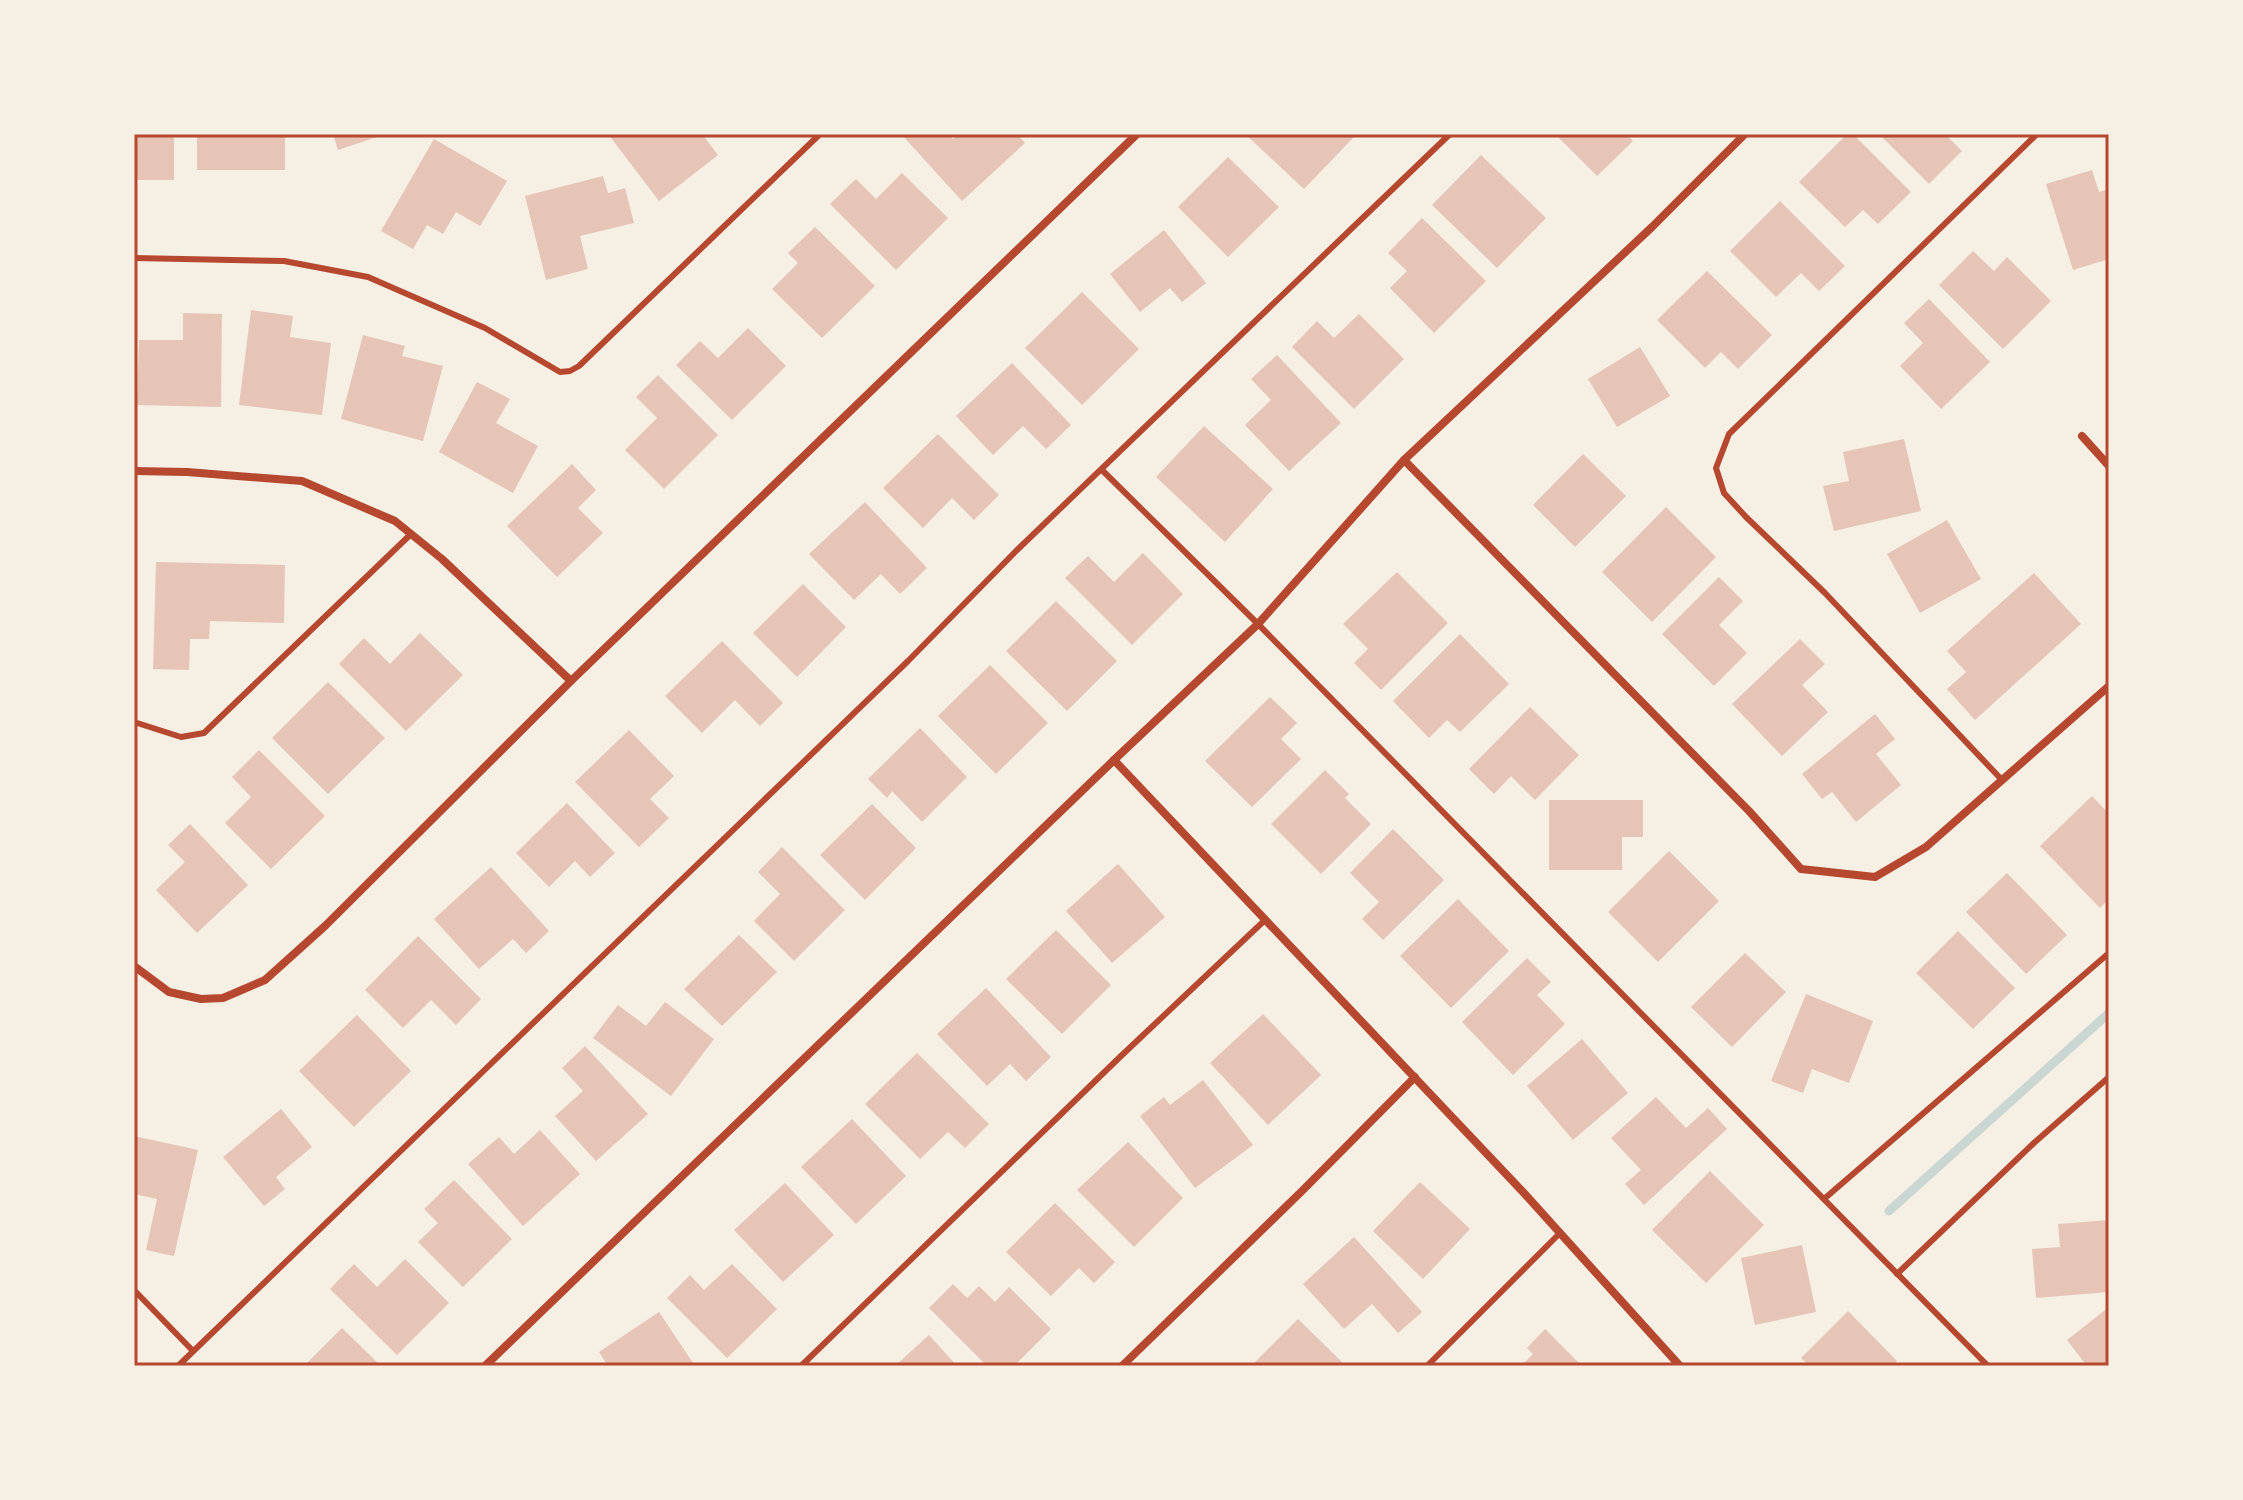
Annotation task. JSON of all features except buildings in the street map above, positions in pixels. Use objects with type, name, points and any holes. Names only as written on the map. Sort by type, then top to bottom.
[{"type":"street","points":[[134,966],[169,992],[201,999],[223,998],[265,980],[325,926],[571,681],[1137,134]]},
{"type":"street","points":[[485,1366],[1258,624],[1404,460],[1652,227],[1745,134]]},
{"type":"street","points":[[2082,436],[2109,466]]},
{"type":"street","points":[[1404,460],[1738,800],[1801,869],[1875,877],[1926,847],[2109,686]]},
{"type":"street","points":[[134,471],[302,481],[395,521],[442,559],[571,681]]},
{"type":"street","points":[[1114,760],[1415,1077],[1680,1366]]},
{"type":"street","points":[[1122,1366],[1415,1077]]},
{"type":"lane","points":[[134,258],[284,261],[368,277],[485,328],[560,372],[570,371],[591,355],[820,134]]},
{"type":"lane","points":[[178,1366],[908,661],[1016,551],[1450,134]]},
{"type":"lane","points":[[2002,780],[1825,593],[1724,493],[1716,468],[1729,434],[2037,134]]},
{"type":"lane","points":[[1102,470],[1258,624],[1988,1366]]},
{"type":"lane","points":[[134,722],[181,737],[204,733],[411,534]]},
{"type":"lane","points":[[801,1366],[1265,920]]},
{"type":"lane","points":[[1824,1199],[2109,953]]},
{"type":"lane","points":[[1897,1274],[2035,1142],[2109,1077]]},
{"type":"lane","points":[[1427,1366],[1560,1233]]},
{"type":"lane","points":[[134,1290],[193,1351]]},
{"type":"waterway","points":[[1889,1211],[2109,1013]]}]
